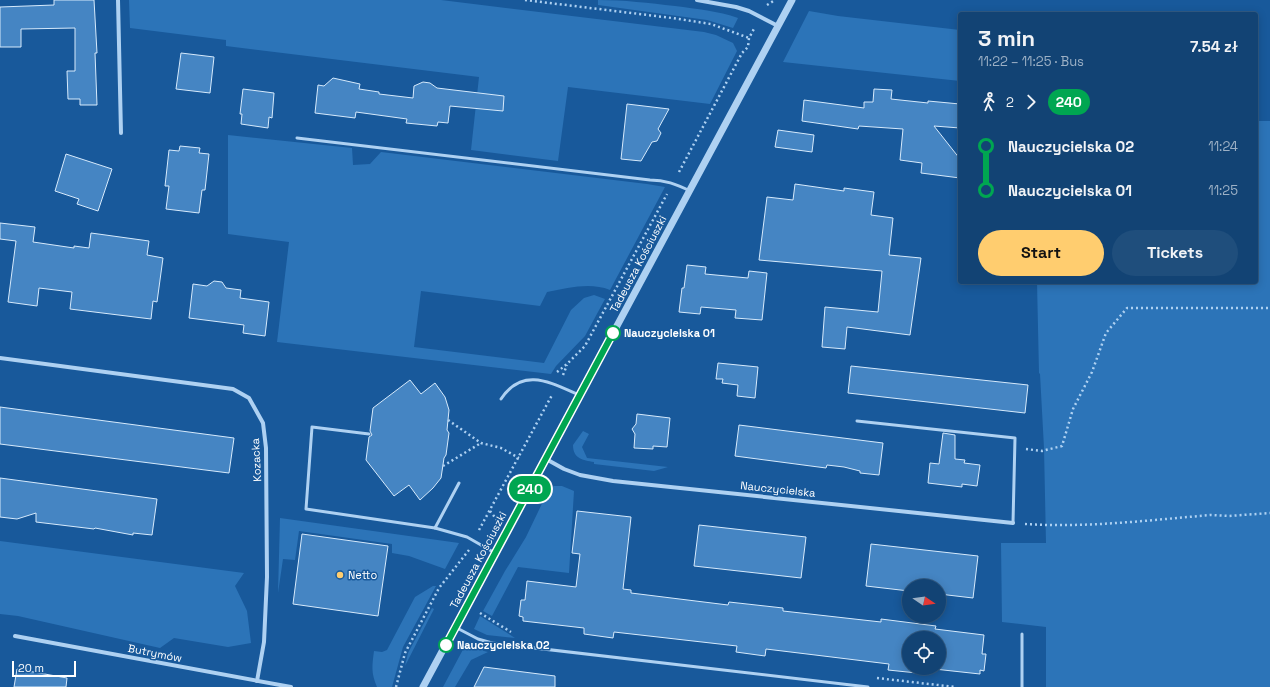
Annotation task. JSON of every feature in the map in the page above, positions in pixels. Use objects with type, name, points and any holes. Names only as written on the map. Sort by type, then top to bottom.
[{"type":"street","points":[[118,0],[121,133]]},
{"type":"street","points":[[697,0],[736,6],[778,26]]},
{"type":"street","name":"Tadeusza Kościuszki","points":[[423,687],[792,0]]},
{"type":"street","name":"Kozacka","points":[[0,358],[233,389],[249,398],[262,423],[266,448],[267,577],[264,642],[257,681]]},
{"type":"street","name":"Nauczycielska","points":[[546,459],[580,476],[614,481],[1013,523]]},
{"type":"street","name":"Butrymów","points":[[15,636],[291,687]]},
{"type":"lane","points":[[297,138],[659,180],[673,183],[690,190]]},
{"type":"lane","points":[[501,399],[513,386],[529,379],[546,381],[579,396]]},
{"type":"lane","points":[[857,421],[1015,438],[1013,523]]},
{"type":"lane","points":[[369,434],[312,427],[306,509],[435,528],[467,537],[495,553]]},
{"type":"lane","points":[[435,528],[459,483]]},
{"type":"lane","points":[[455,627],[478,640],[492,643],[868,687]]},
{"type":"lane","points":[[1022,634],[1022,687]]},
{"type":"path","points":[[525,0],[711,24],[749,38]]},
{"type":"path","points":[[766,6],[775,0]]},
{"type":"path","points":[[554,374],[567,364],[585,346],[590,338],[742,53],[748,47],[749,38],[752,31]]},
{"type":"path","points":[[1023,445],[1023,449],[1042,451],[1062,446],[1073,409],[1092,372],[1106,333],[1127,308],[1270,308]]},
{"type":"path","points":[[562,376],[567,364]]},
{"type":"path","points":[[478,532],[552,395]]},
{"type":"path","points":[[448,420],[481,443],[501,448],[518,458]]},
{"type":"path","points":[[442,466],[481,443]]},
{"type":"path","points":[[490,511],[498,520]]},
{"type":"path","points":[[1013,523],[1053,526],[1095,525],[1211,515],[1230,516],[1270,513]]},
{"type":"path","points":[[396,687],[405,653],[439,588],[468,551]]},
{"type":"path","points":[[479,612],[517,635]]},
{"type":"shaded area","points":[[129,0],[441,0],[704,32],[716,35],[733,43],[737,51],[710,104],[568,87],[558,161],[471,150],[479,77],[226,46],[226,40],[130,28]]},
{"type":"shaded area","points":[[598,0],[627,1],[699,9],[738,18],[733,28],[707,20],[598,5]]},
{"type":"shaded area","points":[[809,11],[838,16],[958,30],[958,81],[783,62]]},
{"type":"shaded area","points":[[1258,121],[1270,121],[1270,687],[1046,687],[1046,627],[1002,622],[1001,543],[1046,543],[1044,448],[1039,373],[1037,284],[1258,284]]},
{"type":"shaded area","points":[[228,135],[352,148],[353,165],[370,164],[381,152],[665,187],[610,290],[595,286],[587,286],[547,292],[540,306],[421,291],[414,347],[544,363],[571,310],[584,298],[594,295],[605,299],[585,336],[556,366],[551,374],[277,342],[289,242],[228,234]]},
{"type":"shaded area","points":[[583,431],[589,434],[582,447],[587,458],[668,467],[654,471],[594,464],[594,462],[579,458],[573,450],[573,445]]},
{"type":"shaded area","points":[[554,486],[562,486],[574,491],[569,573],[518,567],[492,616],[483,611],[526,537],[549,489]]},
{"type":"shaded area","points":[[280,518],[459,543],[445,569],[409,556],[392,553],[392,544],[299,531],[295,560],[283,559],[278,593]]},
{"type":"shaded area","points":[[0,541],[244,573],[235,586],[247,611],[251,643],[228,647],[174,638],[160,648],[18,616],[0,614]]},
{"type":"shaded area","points":[[433,586],[436,586],[403,647],[392,687],[377,687],[372,669],[374,651],[382,652],[387,650],[415,597]]},
{"type":"shaded area","points":[[432,608],[434,609],[405,666],[408,653]]},
{"type":"shaded area","points":[[480,616],[515,638],[487,635],[474,629]]},
{"type":"shaded area","points":[[467,642],[488,652],[471,660],[455,687],[443,687]]},
{"type":"building","points":[[54,0],[94,0],[97,53],[95,53],[97,105],[80,105],[80,99],[68,99],[67,71],[75,71],[75,28],[21,29],[21,47],[0,47],[0,7],[54,5]]},
{"type":"building","points":[[181,53],[214,57],[210,93],[176,89]]},
{"type":"building","points":[[333,78],[360,84],[359,89],[379,92],[379,94],[413,98],[414,86],[423,82],[430,83],[437,88],[504,96],[503,111],[450,106],[448,123],[438,122],[437,126],[406,123],[407,119],[356,112],[355,118],[315,113],[318,85],[324,86]]},
{"type":"building","points":[[243,89],[274,93],[272,118],[269,117],[268,128],[241,124],[242,114],[240,114]]},
{"type":"building","points":[[874,89],[892,90],[891,99],[928,103],[928,101],[958,104],[958,128],[934,126],[958,156],[958,178],[921,173],[922,163],[900,160],[903,129],[859,126],[858,129],[802,121],[804,100],[864,108],[864,102],[873,102]]},
{"type":"building","points":[[627,104],[669,109],[658,129],[661,133],[657,141],[652,142],[641,161],[621,159]]},
{"type":"building","points":[[778,130],[814,135],[812,152],[775,147]]},
{"type":"building","points":[[180,146],[200,148],[199,153],[209,154],[205,190],[202,190],[199,213],[166,209],[169,186],[165,186],[169,150],[179,151]]},
{"type":"building","points":[[66,154],[112,169],[98,211],[77,204],[79,199],[55,191]]},
{"type":"building","points":[[795,184],[844,191],[844,188],[874,192],[871,215],[893,218],[889,255],[921,258],[910,335],[847,327],[845,349],[822,347],[825,307],[878,312],[882,271],[759,260],[767,197],[793,200]]},
{"type":"building","points":[[0,223],[35,227],[33,242],[74,248],[74,246],[89,248],[91,233],[149,241],[147,255],[163,258],[157,302],[153,301],[151,319],[70,309],[72,292],[39,288],[37,306],[8,302],[16,241],[0,239]]},
{"type":"building","points":[[687,265],[706,267],[705,274],[748,278],[749,271],[767,273],[762,320],[735,318],[736,310],[701,307],[700,314],[679,312]]},
{"type":"building","points":[[214,281],[222,282],[226,288],[241,290],[240,298],[269,302],[265,336],[243,333],[244,325],[189,318],[193,284],[207,286]]},
{"type":"building","points":[[718,363],[758,367],[755,398],[737,396],[738,385],[722,383],[723,379],[716,379]]},
{"type":"building","points":[[851,366],[1028,385],[1025,413],[848,393]]},
{"type":"building","points":[[410,380],[421,394],[435,383],[445,397],[449,410],[447,430],[449,433],[441,478],[420,500],[409,485],[394,496],[366,460],[369,437],[372,435],[370,431],[373,408]]},
{"type":"building","points":[[0,407],[234,438],[229,473],[0,444]]},
{"type":"building","points":[[637,414],[670,418],[667,447],[653,446],[653,449],[634,448],[635,434],[632,429],[636,424]]},
{"type":"building","points":[[739,425],[883,443],[879,475],[860,473],[860,471],[844,467],[827,465],[826,468],[735,456]]},
{"type":"building","points":[[943,433],[955,435],[955,459],[965,460],[964,463],[980,465],[977,486],[962,484],[962,487],[928,483],[930,463],[939,464]]},
{"type":"building","points":[[0,478],[157,499],[152,535],[133,533],[133,535],[95,528],[36,522],[36,513],[17,519],[0,517]]},
{"type":"building","points":[[577,511],[631,517],[623,589],[631,590],[631,593],[728,605],[729,602],[783,608],[783,611],[881,622],[881,619],[902,622],[902,623],[936,626],[935,629],[984,635],[982,654],[986,654],[984,671],[980,670],[980,674],[946,670],[946,631],[902,631],[902,671],[888,670],[889,664],[766,649],[765,656],[736,652],[737,646],[614,632],[613,638],[584,634],[584,628],[523,621],[523,617],[519,616],[521,600],[525,600],[527,581],[576,587],[580,554],[572,553]]},
{"type":"building","points":[[699,525],[806,537],[801,578],[694,566]]},
{"type":"building","name":"Netto","points":[[302,534],[388,546],[378,616],[293,604]]},
{"type":"building","points":[[871,544],[978,556],[973,598],[946,595],[946,579],[902,579],[902,590],[866,586]]},
{"type":"building","points":[[484,667],[555,676],[555,687],[474,687]]},
{"type":"building","points":[[17,669],[67,678],[66,687],[14,687]]},
{"type":"bus line","name":"240","points":[[446,645],[613,333]]},
{"type":"place","name":"Nauczycielska 01","points":[[613,333]]},
{"type":"place","name":"Netto","points":[[340,575]]},
{"type":"place","name":"Nauczycielska 02","points":[[446,645]]}]
